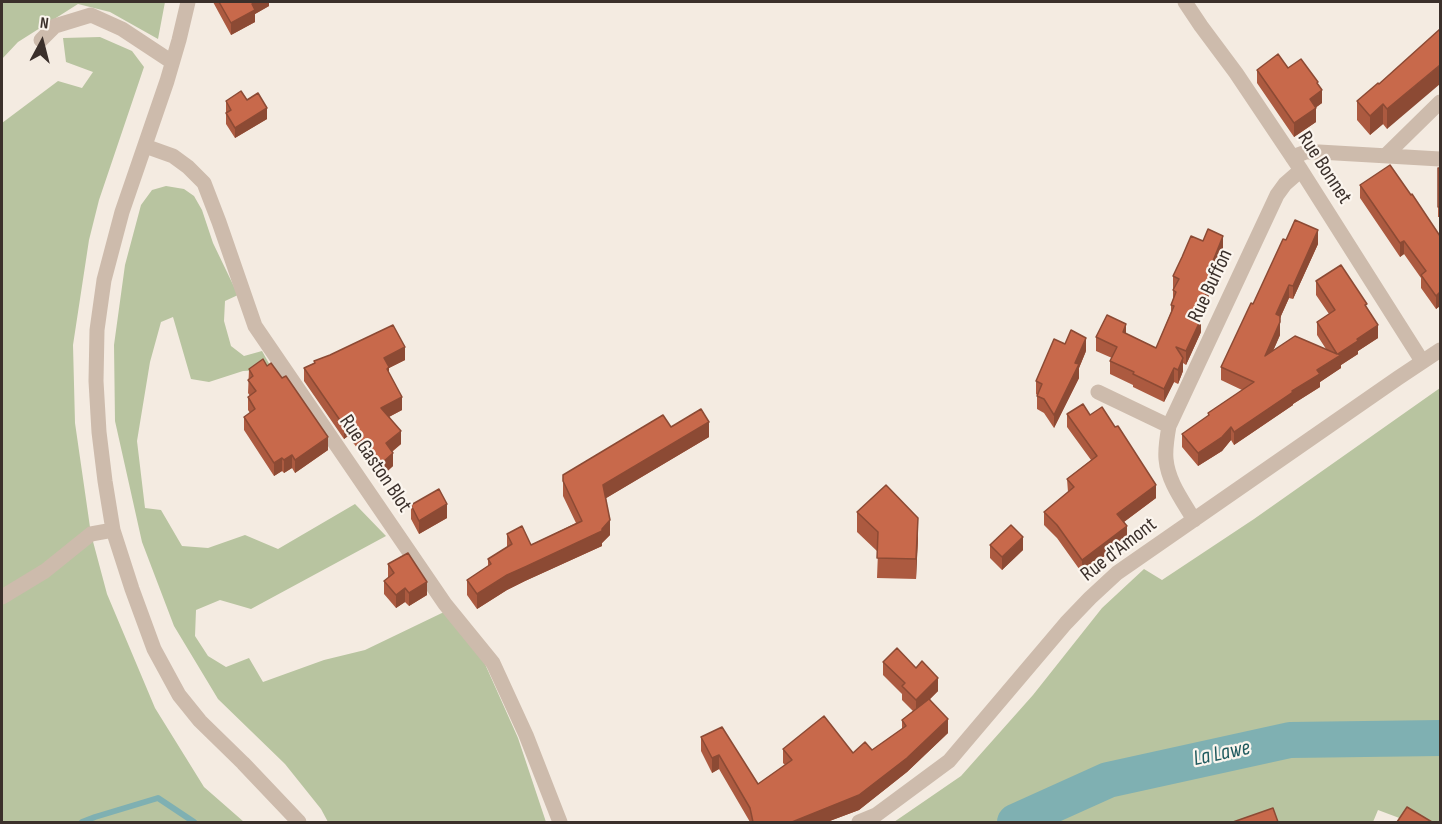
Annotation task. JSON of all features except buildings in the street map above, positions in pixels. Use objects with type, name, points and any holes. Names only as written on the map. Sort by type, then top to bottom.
[{"type":"street","points":[[188,2],[172,63],[122,212],[105,280],[97,330],[96,381],[105,481],[113,530],[132,589],[154,648],[179,695],[200,721],[299,822]]},
{"type":"street","name":"Rue Bonnet","points":[[1185,2],[1301,170],[1422,361]]},
{"type":"street","points":[[41,40],[56,26],[91,15],[122,29],[172,63]]},
{"type":"street","points":[[1385,156],[1440,102]]},
{"type":"street","name":"Rue Gaston Blot","points":[[145,146],[173,156],[204,183],[255,326],[445,604],[493,663],[526,735],[560,822]]},
{"type":"street","points":[[1292,157],[1306,152],[1440,159]]},
{"type":"street","name":"Rue Buffon","points":[[1194,520],[1170,477],[1166,461],[1169,426],[1277,195],[1285,184],[1301,170]]},
{"type":"street","name":"Rue d'Amont","points":[[859,822],[873,818],[949,761],[1066,623],[1118,573],[1440,350]]},
{"type":"street","points":[[1098,392],[1169,426]]},
{"type":"street","points":[[2,597],[45,571],[91,534],[113,530]]},
{"type":"green space","points":[[2,2],[165,2],[158,39],[110,12],[78,4],[18,42],[2,59]]},
{"type":"green space","points":[[100,37],[132,51],[144,67],[99,200],[89,240],[73,345],[75,423],[91,534],[107,594],[155,708],[204,787],[244,822],[2,822],[2,123],[58,81],[82,88],[93,72],[66,62],[63,38]]},
{"type":"green space","points":[[166,186],[184,189],[194,196],[238,295],[225,301],[224,321],[231,346],[244,356],[262,351],[271,367],[243,371],[209,382],[191,379],[173,317],[161,322],[150,362],[137,441],[145,508],[161,510],[182,546],[208,548],[245,535],[278,549],[355,504],[386,536],[251,609],[220,600],[196,610],[195,636],[208,656],[226,667],[249,658],[263,682],[324,660],[365,650],[444,612],[485,664],[518,738],[546,822],[328,822],[321,809],[285,764],[218,699],[174,626],[142,542],[115,421],[114,345],[125,265],[141,205],[152,190]]},
{"type":"green space","points":[[1440,388],[1440,822],[1410,822],[1378,810],[1373,822],[894,822],[961,776],[1033,695],[1102,608],[1144,569],[1162,580],[1254,519]]},
{"type":"waterway","name":"La Lawe","points":[[1015,822],[1108,780],[1290,740],[1440,738]]},
{"type":"waterway","points":[[82,822],[158,798],[194,822]]}]
